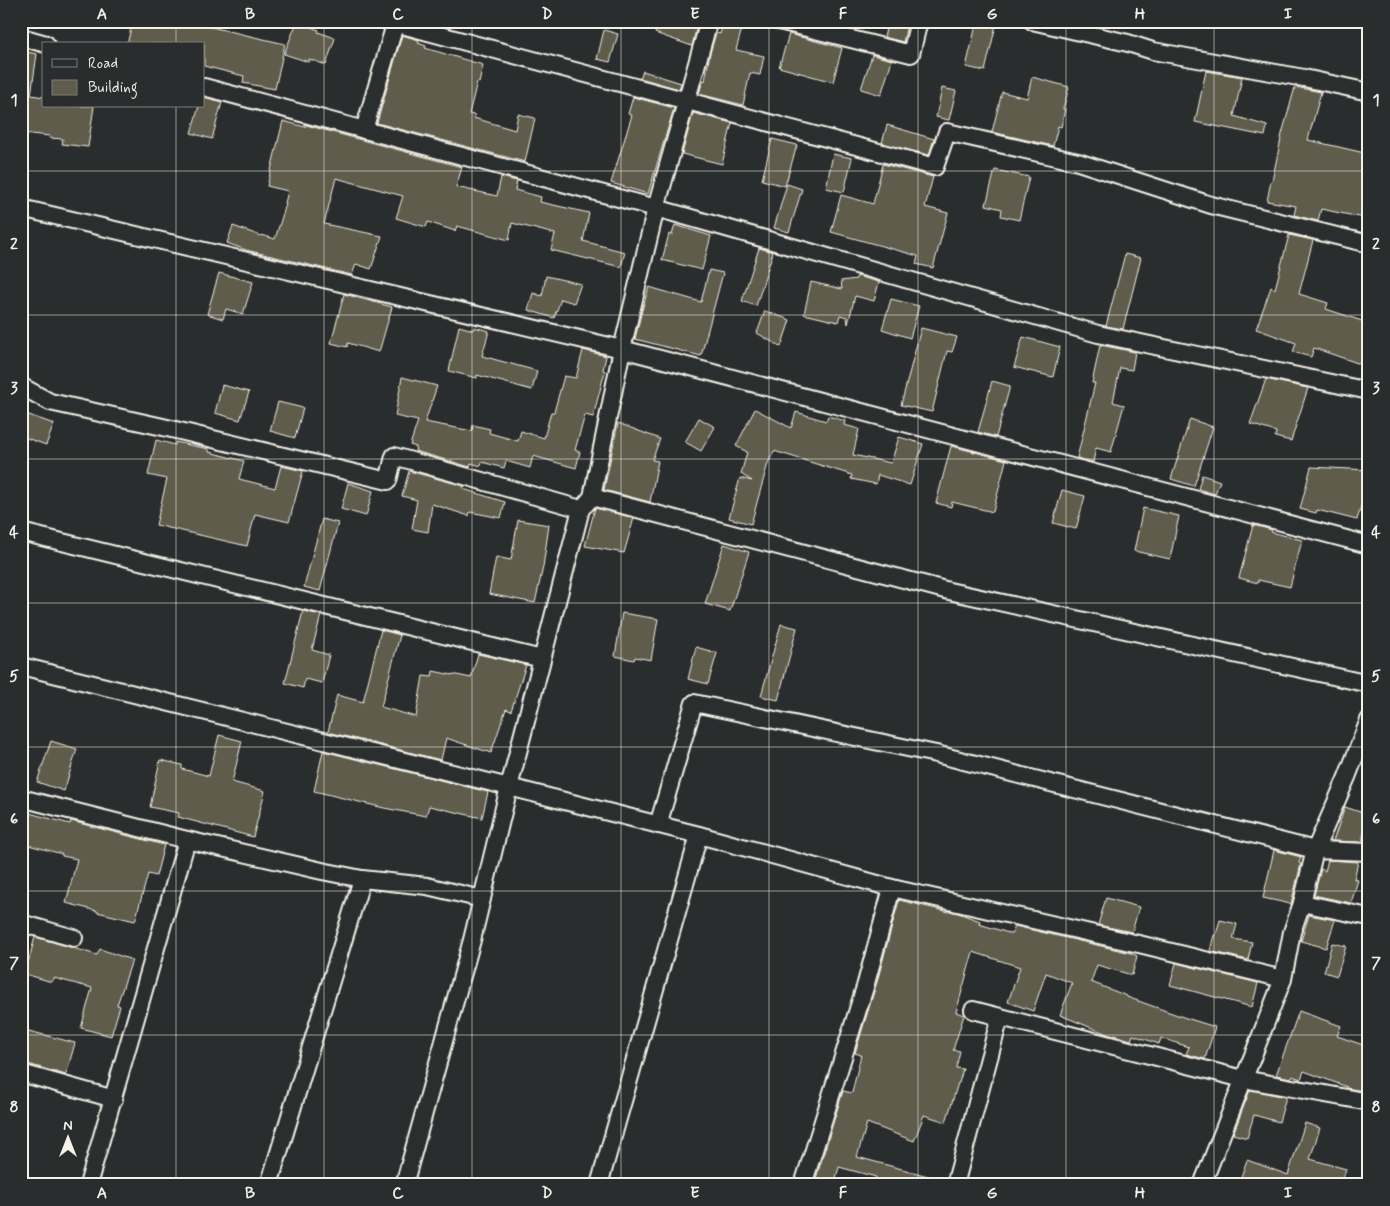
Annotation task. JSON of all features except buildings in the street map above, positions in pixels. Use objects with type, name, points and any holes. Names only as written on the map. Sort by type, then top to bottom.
[{"type":"street","points":[[404,1185],[482,899],[542,660],[587,503],[656,208],[709,21]]},
{"type":"street","points":[[780,21],[911,54],[919,21]]},
{"type":"street","points":[[1032,21],[1128,43],[1153,51],[1304,78],[1369,92]]},
{"type":"street","points":[[364,130],[392,22],[935,167],[948,132],[1078,162],[1211,205],[1369,244]]},
{"type":"street","points":[[21,37],[42,43]]},
{"type":"street","points":[[205,87],[656,208],[1098,334],[1369,391]]},
{"type":"street","points":[[21,208],[622,349],[1369,545]]},
{"type":"street","points":[[21,386],[50,402],[388,480],[394,456],[949,591],[1369,684]]},
{"type":"street","points":[[21,532],[542,660]]},
{"type":"street","points":[[21,666],[509,787],[892,888],[1283,979]]},
{"type":"street","points":[[658,825],[694,703],[936,754],[1315,850],[1369,852]]},
{"type":"street","points":[[1202,1185],[1283,979],[1292,932],[1302,903],[1315,850],[1347,777],[1369,720]]},
{"type":"street","points":[[21,798],[187,840],[362,880],[427,886],[482,899]]},
{"type":"street","points":[[599,1185],[699,836]]},
{"type":"street","points":[[88,1185],[187,840]]},
{"type":"street","points":[[269,1185],[362,880]]},
{"type":"street","points":[[803,1185],[865,987],[892,888]]},
{"type":"street","points":[[1302,903],[1369,917]]},
{"type":"street","points":[[21,923],[74,938]]},
{"type":"street","points":[[973,1010],[1243,1079],[1369,1102]]},
{"type":"street","points":[[955,1185],[1000,1017]]},
{"type":"street","points":[[21,1073],[114,1098]]}]
